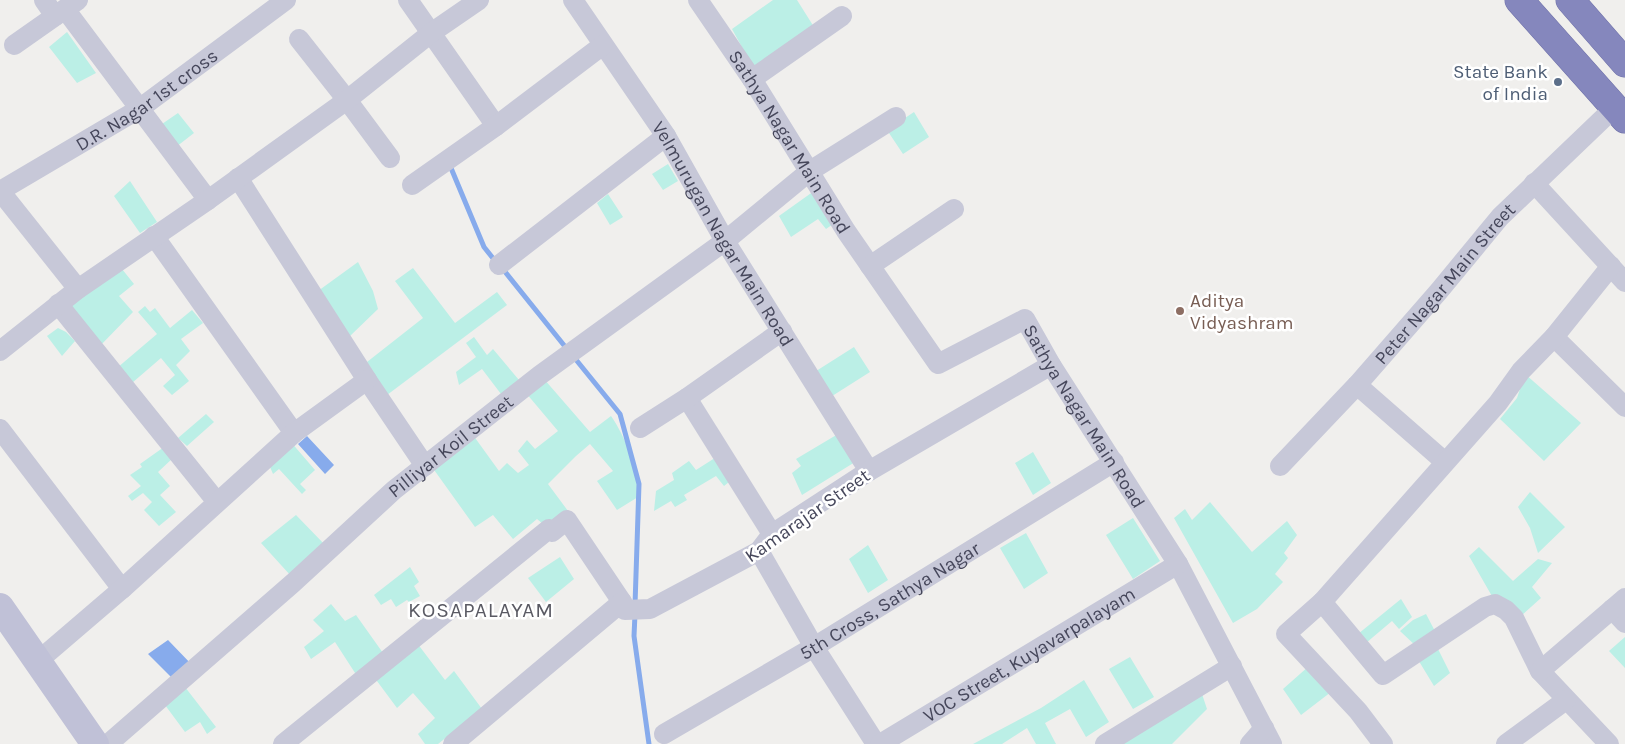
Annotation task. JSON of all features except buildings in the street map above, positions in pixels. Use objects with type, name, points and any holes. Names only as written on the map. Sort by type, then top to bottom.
[{"type":"highway","points":[[1518,0],[1620,113]]},
{"type":"highway","points":[[1570,0],[1625,63]]},
{"type":"street","name":"D.R. Nagar 1st cross","points":[[0,191],[139,109],[286,0]]},
{"type":"street","points":[[408,0],[496,126]]},
{"type":"street","points":[[0,351],[78,289],[208,200],[347,100],[431,33],[479,0]]},
{"type":"street","name":"Velmurugan Nagar Main Road","points":[[572,0],[666,136],[726,241],[869,471]]},
{"type":"street","name":"Sathya Nagar Main Road","points":[[698,0],[752,80],[846,231],[938,364],[1025,319],[1051,364],[1178,564],[1268,736]]},
{"type":"street","points":[[14,45],[61,6],[208,200]]},
{"type":"street","points":[[752,80],[842,16]]},
{"type":"street","points":[[299,38],[390,158]]},
{"type":"street","points":[[412,185],[496,126],[603,45]]},
{"type":"street","name":"Peter Nagar Main Street","points":[[1280,466],[1357,385],[1439,291],[1500,217],[1534,184],[1620,113]]},
{"type":"street","name":"Pilliyar Koil Street","points":[[108,744],[293,583],[394,490],[540,375],[726,241],[810,171],[896,117]]},
{"type":"street","points":[[499,265],[666,136]]},
{"type":"street","points":[[238,178],[367,380],[426,466]]},
{"type":"street","points":[[1534,184],[1625,282]]},
{"type":"street","points":[[0,191],[78,289]]},
{"type":"street","points":[[870,266],[954,209]]},
{"type":"street","points":[[154,236],[294,433]]},
{"type":"street","points":[[1382,744],[1358,710],[1286,634],[1322,602],[1498,403],[1521,371],[1554,337],[1611,266]]},
{"type":"street","points":[[58,304],[217,502]]},
{"type":"street","points":[[640,428],[687,398],[782,331]]},
{"type":"street","points":[[1554,337],[1625,407]]},
{"type":"street","name":"Kamarajar Street","points":[[624,606],[650,609],[759,551],[772,534],[869,471],[1051,364]]},
{"type":"street","points":[[38,661],[122,589],[294,433],[367,380]]},
{"type":"street","points":[[1357,385],[1445,462]]},
{"type":"street","points":[[687,398],[772,534]]},
{"type":"street","points":[[0,429],[122,589]]},
{"type":"street","name":"5th Cross, Sathya Nagar","points":[[664,734],[814,647],[1114,462]]},
{"type":"street","points":[[284,744],[549,529],[552,532],[567,520],[624,606],[453,744]]},
{"type":"street","points":[[759,551],[814,647],[876,744]]},
{"type":"street","name":"VOC Street, Kuyavarpalayam","points":[[880,744],[1178,564]]},
{"type":"street","points":[[1322,602],[1383,675],[1485,607],[1495,604],[1506,610],[1514,618],[1540,671],[1609,744]]},
{"type":"street","points":[[0,607],[95,744]]},
{"type":"street","points":[[1540,671],[1621,610]]},
{"type":"street","points":[[1105,744],[1232,666]]},
{"type":"street","points":[[1506,744],[1566,700]]},
{"type":"street","points":[[1250,744],[1268,736]]},
{"type":"shaded area","points":[[773,0],[797,0],[814,27],[755,71],[732,29]]},
{"type":"shaded area","points":[[67,32],[96,73],[77,83],[49,47]]},
{"type":"shaded area","points":[[914,112],[929,137],[903,154],[887,130]]},
{"type":"shaded area","points":[[178,113],[194,133],[176,147],[162,124]]},
{"type":"shaded area","points":[[668,164],[678,181],[663,190],[652,174]]},
{"type":"shaded area","points":[[130,181],[157,222],[140,233],[114,196]]},
{"type":"shaded area","points":[[814,191],[836,222],[826,229],[818,219],[791,237],[779,216]]},
{"type":"shaded area","points":[[608,194],[623,217],[610,225],[597,203]]},
{"type":"shaded area","points":[[358,262],[373,291],[378,309],[350,336],[318,291]]},
{"type":"shaded area","points":[[413,268],[455,323],[497,292],[507,305],[387,395],[367,362],[423,318],[395,281]]},
{"type":"shaded area","points":[[122,269],[134,284],[119,296],[133,312],[97,349],[63,304]]},
{"type":"shaded area","points":[[145,306],[150,312],[155,308],[170,328],[192,310],[203,323],[181,339],[190,351],[176,365],[189,381],[172,395],[163,386],[175,375],[161,358],[132,383],[117,368],[157,334],[138,312]]},
{"type":"shaded area","points":[[58,328],[66,332],[75,341],[62,356],[47,336]]},
{"type":"shaded area","points":[[474,337],[487,355],[493,349],[519,380],[501,394],[482,369],[459,385],[456,372],[476,357],[466,343]]},
{"type":"shaded area","points":[[854,347],[870,372],[829,398],[813,373]]},
{"type":"shaded area","points":[[1525,374],[1581,423],[1544,461],[1500,419],[1517,398]]},
{"type":"shaded area","points":[[544,379],[590,432],[611,416],[621,433],[634,465],[638,497],[617,510],[597,481],[613,471],[590,444],[548,484],[571,515],[549,529],[537,519],[513,539],[493,515],[475,527],[432,467],[473,435],[499,471],[507,463],[518,473],[529,465],[518,451],[527,440],[535,449],[558,431],[526,393]]},
{"type":"shaded area","points":[[206,414],[214,422],[187,446],[178,438]]},
{"type":"shaded area","points":[[838,434],[855,462],[802,495],[792,473],[801,466],[796,459]]},
{"type":"shaded area","points":[[290,441],[315,470],[300,484],[306,490],[302,494],[279,469],[273,474],[267,460]]},
{"type":"shaded area","points":[[164,447],[173,458],[158,472],[170,486],[160,495],[176,512],[159,526],[144,510],[152,502],[143,493],[132,501],[128,496],[141,486],[130,475],[142,467],[140,464]]},
{"type":"shaded area","points":[[1033,452],[1051,483],[1033,495],[1015,463]]},
{"type":"shaded area","points":[[718,456],[734,478],[724,486],[716,476],[684,495],[687,500],[675,507],[671,501],[654,511],[656,491],[674,480],[672,473],[689,461],[696,470]]},
{"type":"shaded area","points":[[1530,492],[1565,527],[1538,553],[1530,528],[1518,507]]},
{"type":"shaded area","points":[[1210,502],[1252,552],[1287,521],[1297,535],[1284,553],[1288,558],[1275,574],[1283,582],[1257,609],[1233,623],[1174,518],[1185,509],[1192,520]]},
{"type":"shaded area","points":[[296,515],[326,546],[291,576],[261,543]]},
{"type":"shaded area","points":[[1133,518],[1160,561],[1133,579],[1106,535]]},
{"type":"shaded area","points":[[1026,533],[1048,573],[1024,589],[1000,548]]},
{"type":"shaded area","points":[[868,545],[888,580],[868,593],[849,559]]},
{"type":"shaded area","points":[[1479,547],[1513,581],[1538,559],[1552,563],[1532,587],[1541,598],[1521,616],[1493,598],[1469,556]]},
{"type":"shaded area","points":[[560,557],[574,579],[546,602],[528,578]]},
{"type":"shaded area","points":[[410,567],[419,582],[414,586],[420,596],[409,602],[407,600],[396,607],[391,599],[381,605],[374,595]]},
{"type":"shaded area","points":[[1401,599],[1412,617],[1399,629],[1392,621],[1366,643],[1358,634]]},
{"type":"shaded area","points":[[331,604],[345,621],[356,615],[383,653],[357,676],[335,642],[311,659],[304,647],[324,631],[313,620]]},
{"type":"shaded area","points":[[1426,614],[1437,635],[1417,647],[1400,631],[1413,620]]},
{"type":"shaded area","points":[[1625,637],[1625,668],[1609,651]]},
{"type":"shaded area","points":[[417,643],[445,680],[454,671],[482,709],[438,744],[425,744],[418,734],[435,718],[413,693],[397,708],[374,677]]},
{"type":"shaded area","points":[[1436,645],[1450,673],[1434,686],[1417,658]]},
{"type":"shaded area","points":[[1130,657],[1154,697],[1133,709],[1109,669]]},
{"type":"shaded area","points":[[1309,666],[1331,692],[1301,715],[1283,689]]},
{"type":"shaded area","points":[[1084,680],[1109,722],[1086,737],[1070,709],[1045,723],[1056,744],[1036,744],[1027,728],[1002,744],[973,744],[1041,708]]},
{"type":"shaded area","points":[[185,687],[216,727],[207,734],[200,722],[185,732],[165,705]]},
{"type":"shaded area","points":[[1201,691],[1207,709],[1172,744],[1121,744]]},
{"type":"water","points":[[307,436],[334,465],[325,474],[298,444]]},
{"type":"water","points":[[168,640],[194,667],[176,682],[148,654]]},
{"type":"waterway","points":[[451,168],[484,247],[496,262]]},
{"type":"waterway","points":[[502,268],[567,349]]},
{"type":"waterway","points":[[573,356],[620,414],[639,484],[635,605]]},
{"type":"waterway","points":[[635,614],[634,636],[649,744]]},
{"type":"place","name":"State Bank of India","points":[[1558,82]]},
{"type":"place","name":"Aditya Vidyashram","points":[[1180,311]]},
{"type":"district","name":"KOSAPALAYAM","points":[[481,610]]}]
